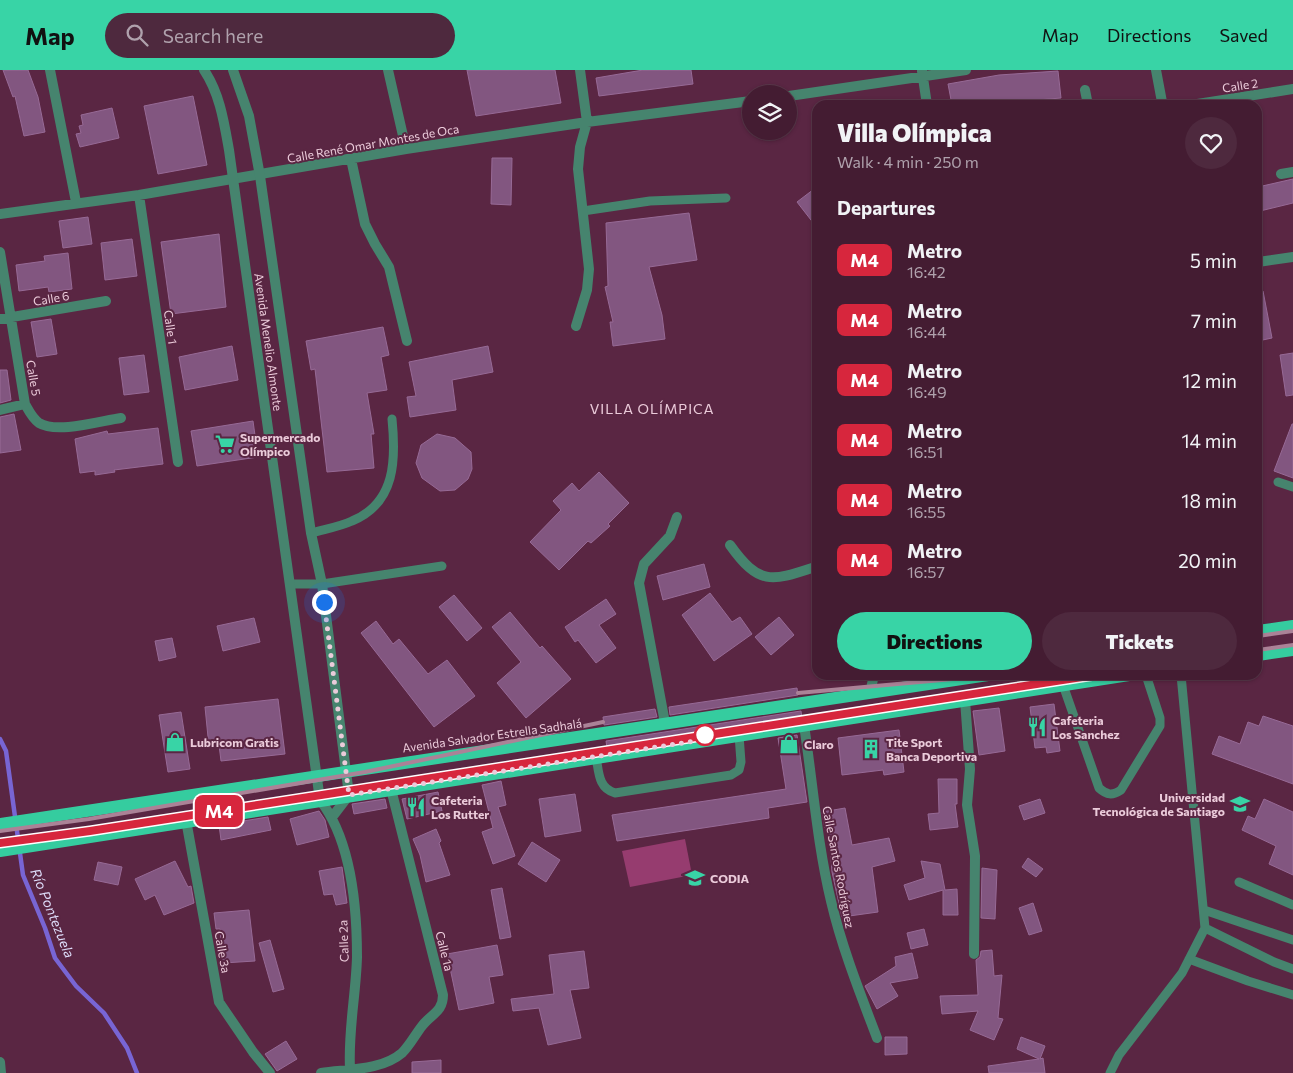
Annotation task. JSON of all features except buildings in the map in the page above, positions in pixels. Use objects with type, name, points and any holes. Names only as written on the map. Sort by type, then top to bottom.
[{"type":"main road","points":[[1262,630],[1293,626]]},
{"type":"main road","points":[[1262,654],[1293,650]]},
{"type":"main road","name":"Avenida Salvador Estrella Sadhalá","points":[[0,824],[346,770],[955,680]]},
{"type":"main road","points":[[0,851],[91,838],[186,820],[1096,680]]},
{"type":"street","points":[[50,70],[76,202]]},
{"type":"street","name":"Avenida Menelio Almonte","points":[[204,70],[213,84],[221,111],[234,180],[320,800]]},
{"type":"street","name":"Avenida Menelio Almonte","points":[[233,70],[249,116],[260,176],[311,533],[322,584],[349,795]]},
{"type":"street","points":[[388,70],[406,149]]},
{"type":"street","points":[[576,326],[587,290],[589,269],[578,169],[580,147],[587,122],[580,70]]},
{"type":"street","points":[[797,95],[923,73],[966,70]]},
{"type":"street","points":[[1156,70],[1164,100]]},
{"type":"street","points":[[923,73],[926,100]]},
{"type":"street","name":"Calle 2","points":[[1223,100],[1293,89]]},
{"type":"street","points":[[1085,90],[1087,100]]},
{"type":"street","name":"Calle René Omar Montes de Oca","points":[[0,214],[260,176],[406,149],[587,122],[742,102]]},
{"type":"street","points":[[351,160],[365,224],[374,244],[390,267],[407,341]]},
{"type":"street","points":[[1281,174],[1293,172]]},
{"type":"street","name":"Calle 1","points":[[138,195],[178,462]]},
{"type":"street","name":"Calle 5","points":[[0,252],[26,404],[32,416],[40,424],[52,427],[121,418]]},
{"type":"street","points":[[1262,261],[1293,257]]},
{"type":"street","name":"Calle 6","points":[[0,320],[106,301]]},
{"type":"street","points":[[0,410],[26,404]]},
{"type":"street","points":[[666,723],[639,583],[644,564],[670,536],[677,518]]},
{"type":"street","points":[[730,545],[744,564],[756,574],[770,578],[782,578],[812,568]]},
{"type":"street","points":[[870,693],[873,680]]},
{"type":"street","points":[[965,700],[970,769],[967,805],[975,856],[974,954]]},
{"type":"street","name":"Calle Santos Rodríguez","points":[[804,725],[816,818],[831,901],[841,941],[877,1038]]},
{"type":"street","name":"Calle 1a","points":[[350,1068],[361,1069],[400,1055],[423,1025],[440,1009],[443,1003],[443,995],[391,789]]},
{"type":"street","points":[[333,816],[349,795]]},
{"type":"street","name":"Calle 2a","points":[[320,800],[333,816],[347,862],[354,901],[357,957],[350,1068]]},
{"type":"street","name":"Calle 3a","points":[[186,820],[219,1002],[253,1052],[270,1073]]},
{"type":"street","points":[[0,1062],[1,1073]]},
{"type":"street","points":[[321,1073],[350,1068]]},
{"type":"lane","points":[[584,211],[650,201],[726,198]]},
{"type":"lane","points":[[311,533],[353,521],[371,509],[383,496],[394,466],[392,419]]},
{"type":"lane","points":[[1278,482],[1293,487]]},
{"type":"lane","points":[[291,584],[322,584],[442,566]]},
{"type":"lane","points":[[1063,685],[1099,788],[1106,794],[1114,795],[1121,790],[1160,726],[1160,718],[1148,680]]},
{"type":"lane","points":[[1110,1073],[1119,1055],[1182,973],[1205,928],[1181,680]]},
{"type":"lane","points":[[596,757],[601,783],[606,790],[615,793],[732,775],[739,770],[741,762],[739,734]]},
{"type":"lane","points":[[1239,882],[1293,905]]},
{"type":"lane","points":[[1204,910],[1293,940]]},
{"type":"lane","points":[[1205,928],[1274,962],[1293,969]]},
{"type":"lane","points":[[1189,959],[1248,982],[1293,995]]},
{"type":"shaded area","points":[[685,839],[692,875],[630,887],[622,851]]},
{"type":"waterway","name":"Río Pontezuela","points":[[0,739],[6,751],[23,875],[55,958],[76,986],[104,1013],[127,1048],[137,1073]]},
{"type":"railway","points":[[1262,635],[1293,631]]},
{"type":"railway","points":[[1262,649],[1293,645]]},
{"type":"railway","points":[[798,693],[942,680]]},
{"type":"railway","points":[[802,720],[1063,680]]},
{"type":"railway","points":[[0,831],[89,819],[365,772],[603,722]]},
{"type":"railway","points":[[0,843],[90,831],[607,749]]},
{"type":"metro line","name":"M4","points":[[0,843],[90,831],[1063,680]]},
{"type":"place","name":"Supermercado Olímpico","points":[[225,444]]},
{"type":"place","name":"Cafeteria Los Sanchez","points":[[1037,727]]},
{"type":"place","name":"Lubricom Gratis","points":[[175,742]]},
{"type":"place","name":"Claro","points":[[789,744]]},
{"type":"place","name":"Tite Sport Banca Deportiva","points":[[871,749]]},
{"type":"place","name":"Universidad Tecnológica de Santiago","points":[[1240,804]]},
{"type":"place","name":"Cafeteria Los Rutter","points":[[416,807]]},
{"type":"place","name":"CODIA","points":[[695,878]]},
{"type":"district","name":"VILLA OLÍMPICA","points":[[652,408]]},
{"type":"route","points":[[324,602],[349,795],[702,740],[705,735]]}]
